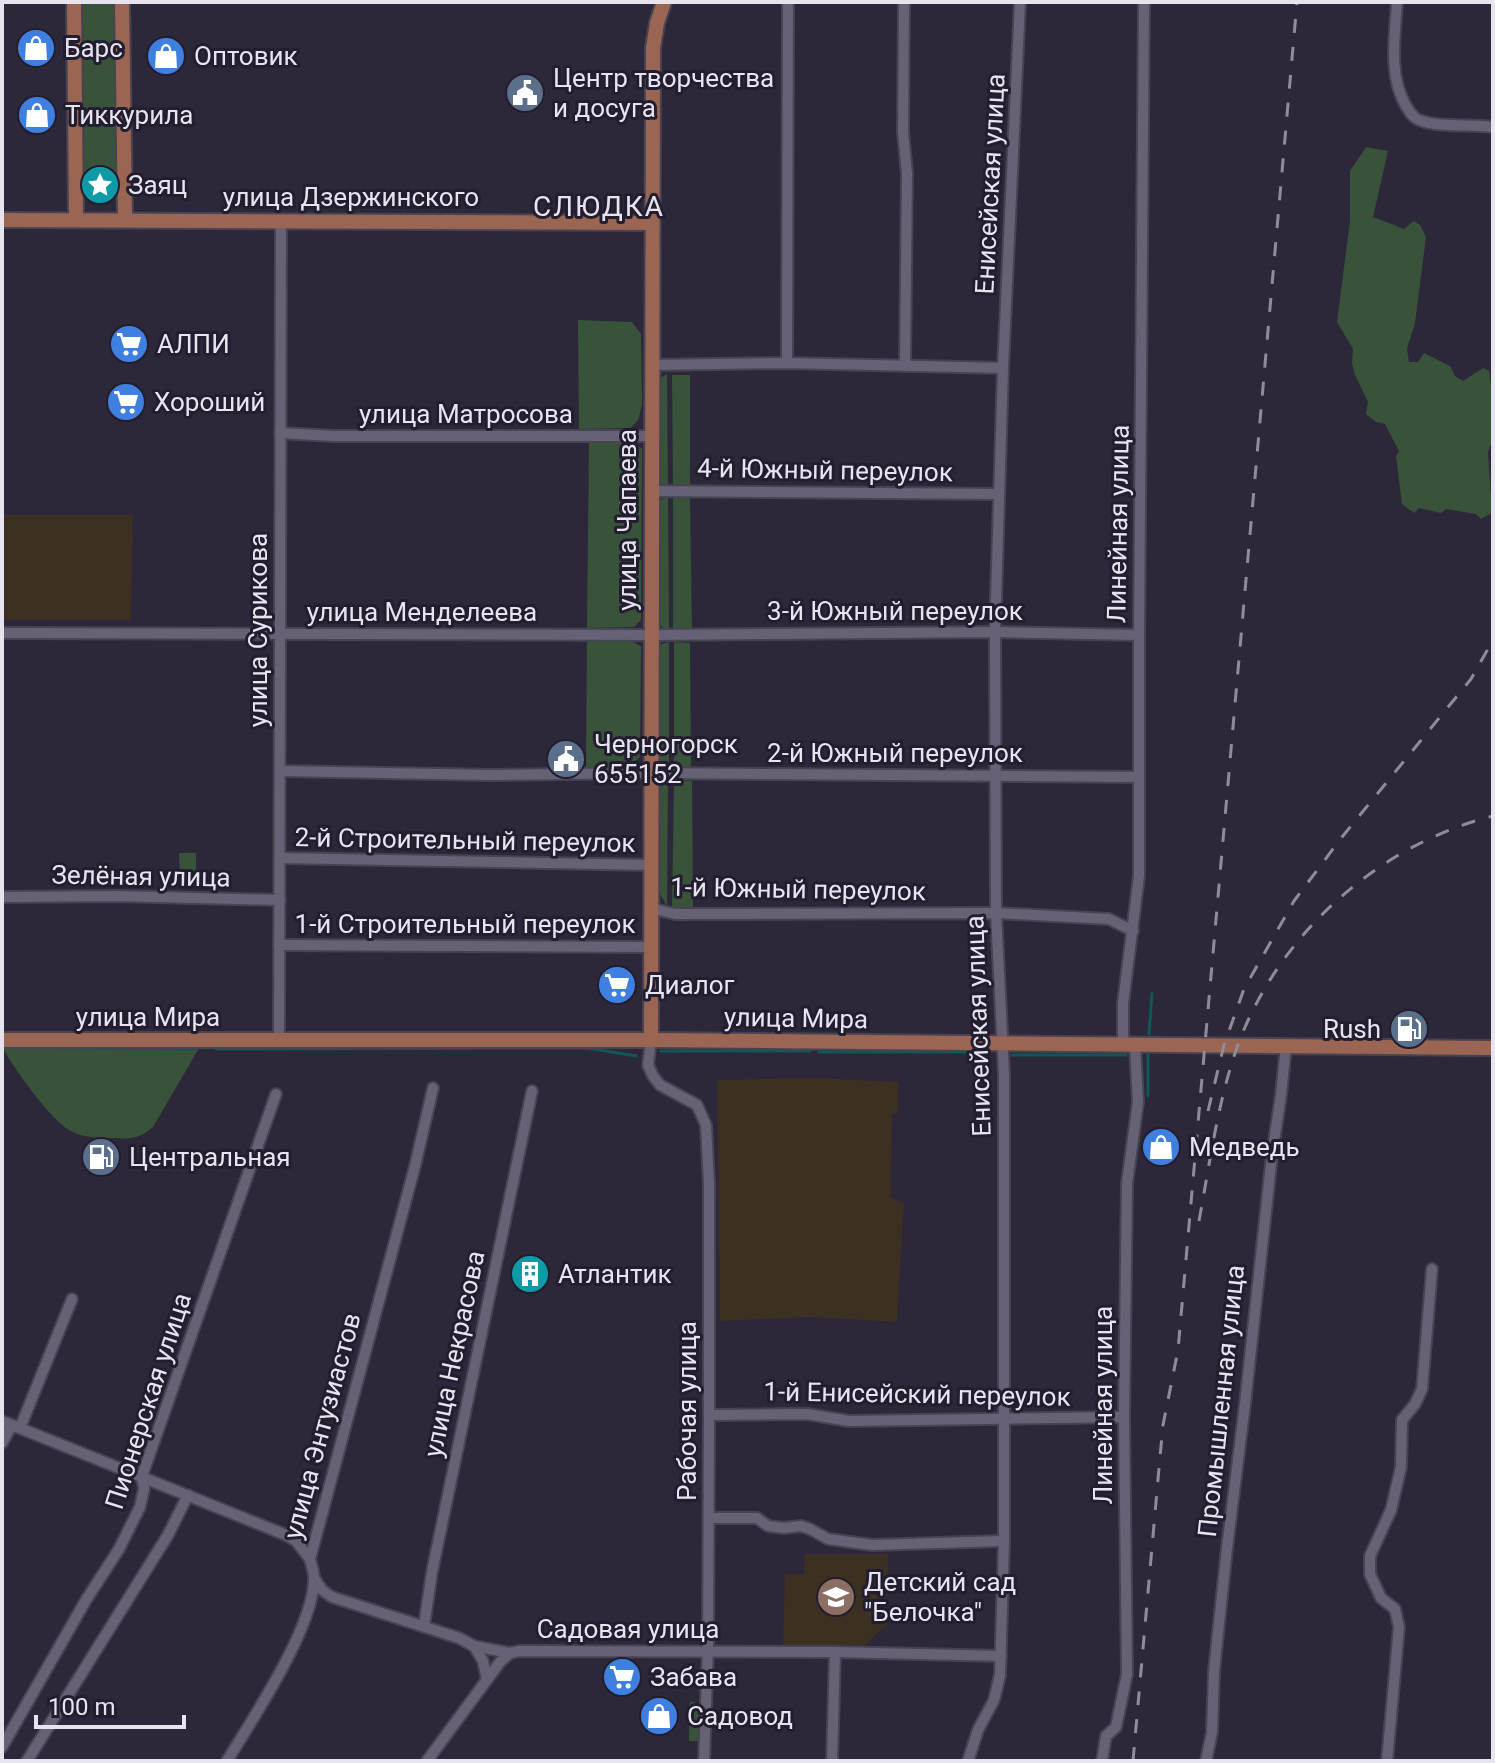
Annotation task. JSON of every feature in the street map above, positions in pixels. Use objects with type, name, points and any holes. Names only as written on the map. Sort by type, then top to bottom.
[{"type":"main road","points":[[74,2],[76,220]]},
{"type":"main road","points":[[122,2],[125,220]]},
{"type":"main road","name":"улица Чапаева","points":[[651,1040],[653,48],[664,2]]},
{"type":"main road","name":"улица Дзержинского","points":[[2,220],[652,223]]},
{"type":"main road","name":"улица Мира","points":[[2,1040],[651,1040],[1493,1048]]},
{"type":"street","points":[[787,363],[788,2]]},
{"type":"street","points":[[904,2],[903,132],[907,174],[905,366]]},
{"type":"street","name":"Енисейская улица","points":[[968,1761],[978,1730],[994,1700],[1001,1656],[1004,1541],[1004,1074],[996,913],[995,632],[1003,368],[1020,2]]},
{"type":"street","name":"Линейная улица","points":[[1102,1761],[1106,1736],[1116,1727],[1127,1674],[1124,1417],[1127,1183],[1138,1102],[1123,1003],[1139,876],[1144,2]]},
{"type":"street","points":[[1397,2],[1395,73],[1400,95],[1412,115],[1432,123],[1493,127]]},
{"type":"street","name":"улица Сурикова","points":[[279,1040],[281,220]]},
{"type":"street","points":[[651,365],[787,363],[1003,368]]},
{"type":"street","name":"улица Матросова","points":[[280,433],[334,436],[651,436]]},
{"type":"street","name":"4-й Южный переулок","points":[[651,491],[998,494]]},
{"type":"street","name":"3-й Южный переулок","points":[[650,635],[995,632],[1139,635]]},
{"type":"street","name":"улица Менделеева","points":[[2,633],[650,635]]},
{"type":"street","name":"2-й Южный переулок","points":[[281,771],[483,775],[650,773],[1139,777]]},
{"type":"street","name":"2-й Строительный переулок","points":[[280,858],[650,865]]},
{"type":"street","name":"Зелёная улица","points":[[2,897],[280,900]]},
{"type":"street","name":"1-й Южный переулок","points":[[650,908],[675,914],[996,913],[1109,919],[1133,931]]},
{"type":"street","name":"1-й Строительный переулок","points":[[279,945],[650,947]]},
{"type":"street","points":[[640,1083],[653,1076],[648,1065],[651,1040]]},
{"type":"street","name":"Промышленная улица","points":[[1206,1761],[1212,1732],[1214,1671],[1227,1548],[1286,1046]]},
{"type":"street","name":"Рабочая улица","points":[[653,1076],[660,1085],[697,1105],[706,1125],[709,1194],[709,1518],[703,1652],[704,1761]]},
{"type":"street","name":"улица Энтузиастов","points":[[227,1761],[284,1664],[305,1621],[314,1577],[310,1559],[433,1088]]},
{"type":"street","name":"улица Некрасова","points":[[424,1626],[432,1572],[532,1091]]},
{"type":"street","name":"Пионерская улица","points":[[2,1747],[86,1600],[119,1549],[140,1507],[144,1489],[142,1476],[276,1094]]},
{"type":"street","points":[[1387,1761],[1399,1627],[1395,1609],[1381,1598],[1370,1574],[1370,1556],[1391,1510],[1401,1467],[1402,1420],[1422,1389],[1432,1269]]},
{"type":"street","points":[[2,1443],[72,1299]]},
{"type":"street","name":"1-й Енисейский переулок","points":[[709,1415],[807,1414],[849,1421],[1124,1417]]},
{"type":"street","points":[[12,1425],[286,1535],[296,1541],[310,1559]]},
{"type":"street","points":[[27,1761],[168,1535],[188,1495]]},
{"type":"street","points":[[709,1518],[757,1518],[768,1526],[801,1526],[828,1539],[872,1545],[1004,1541]]},
{"type":"street","points":[[314,1577],[322,1590],[332,1597],[459,1638],[474,1646],[510,1653]]},
{"type":"street","points":[[474,1646],[483,1661],[487,1679]]},
{"type":"street","name":"Садовая улица","points":[[427,1761],[500,1662],[510,1653],[519,1651],[1001,1656]]},
{"type":"street","points":[[832,1761],[835,1652]]},
{"type":"shaded area","points":[[2,515],[133,515],[131,620],[2,620]]},
{"type":"shaded area","points":[[815,1078],[898,1082],[898,1113],[892,1113],[891,1198],[904,1203],[897,1322],[810,1317],[720,1321],[717,1080]]},
{"type":"shaded area","name":"Детский сад \"Белочка\"","points":[[805,1554],[888,1554],[887,1626],[865,1645],[783,1645],[785,1574],[804,1574]]},
{"type":"green space","points":[[80,2],[116,2],[118,197],[83,196]]},
{"type":"green space","points":[[1366,147],[1388,151],[1373,217],[1404,229],[1414,221],[1426,237],[1415,323],[1407,349],[1409,362],[1418,362],[1424,353],[1450,366],[1455,376],[1463,381],[1483,368],[1489,371],[1493,403],[1493,438],[1488,452],[1492,513],[1481,519],[1476,514],[1446,509],[1441,513],[1419,508],[1414,513],[1402,504],[1396,456],[1399,451],[1385,424],[1376,422],[1366,414],[1368,402],[1355,375],[1353,349],[1337,322],[1350,221],[1350,171]]},
{"type":"green space","points":[[578,320],[632,322],[641,334],[642,405],[638,420],[631,428],[579,429]]},
{"type":"green space","points":[[667,374],[668,487],[659,481],[660,378]]},
{"type":"green space","points":[[672,375],[690,375],[690,486],[673,486]]},
{"type":"green space","points":[[589,441],[624,441],[642,449],[641,620],[634,627],[587,628]]},
{"type":"green space","points":[[690,496],[692,628],[673,628],[673,497]]},
{"type":"green space","points":[[668,497],[669,629],[663,628],[658,621],[658,503]]},
{"type":"green space","points":[[587,639],[623,639],[641,647],[640,757],[622,766],[586,768]]},
{"type":"green space","points":[[669,642],[669,769],[657,765],[658,649]]},
{"type":"green space","points":[[674,642],[690,643],[691,768],[674,768]]},
{"type":"green space","points":[[661,780],[668,780],[667,906],[657,889],[657,786]]},
{"type":"green space","points":[[674,780],[692,781],[693,908],[672,909]]},
{"type":"green space","points":[[179,853],[196,853],[196,877],[180,877]]},
{"type":"green space","points":[[2,1047],[199,1048],[153,1127],[139,1136],[124,1138],[90,1137],[69,1130],[42,1104]]},
{"type":"green space","points":[[691,1701],[699,1704],[701,1712],[698,1741],[689,1741]]},
{"type":"waterway","points":[[1149,1034],[1152,993]]},
{"type":"waterway","points":[[3,1047],[197,1049]]},
{"type":"waterway","points":[[216,1049],[587,1048],[636,1056]]},
{"type":"waterway","points":[[661,1051],[810,1051]]},
{"type":"waterway","points":[[819,1052],[986,1054]]},
{"type":"waterway","points":[[1148,1053],[1148,1096]]},
{"type":"waterway","points":[[1012,1055],[1126,1055]]},
{"type":"railway","points":[[1133,1761],[1163,1425],[1178,1350],[1297,2]]},
{"type":"railway","points":[[1208,1111],[1224,1045],[1244,989],[1294,901],[1471,679],[1493,640]]},
{"type":"railway","points":[[1199,1221],[1225,1086],[1239,1042],[1257,1002],[1280,965],[1308,930],[1339,899],[1374,871],[1411,848],[1451,829],[1493,816]]},
{"type":"place","name":"Барс","points":[[36,48]]},
{"type":"place","name":"Оптовик","points":[[166,56]]},
{"type":"place","name":"Центр творчества и досуга","points":[[525,93]]},
{"type":"place","name":"Тиккурила","points":[[37,115]]},
{"type":"place","name":"Заяц","points":[[100,185]]},
{"type":"place","name":"АЛПИ","points":[[129,344]]},
{"type":"place","name":"Хороший","points":[[126,402]]},
{"type":"place","name":"Черногорск 655152","points":[[566,759]]},
{"type":"place","name":"Диалог","points":[[617,985]]},
{"type":"place","name":"Rush","points":[[1409,1029]]},
{"type":"place","name":"Медведь","points":[[1161,1147]]},
{"type":"place","name":"Центральная","points":[[101,1157]]},
{"type":"place","name":"Атлантик","points":[[530,1274]]},
{"type":"place","name":"Детский сад \"Белочка\"","points":[[836,1597]]},
{"type":"place","name":"Забава","points":[[622,1677]]},
{"type":"place","name":"Садовод","points":[[659,1716]]},
{"type":"district","name":"СЛЮДКА","points":[[599,206]]}]
